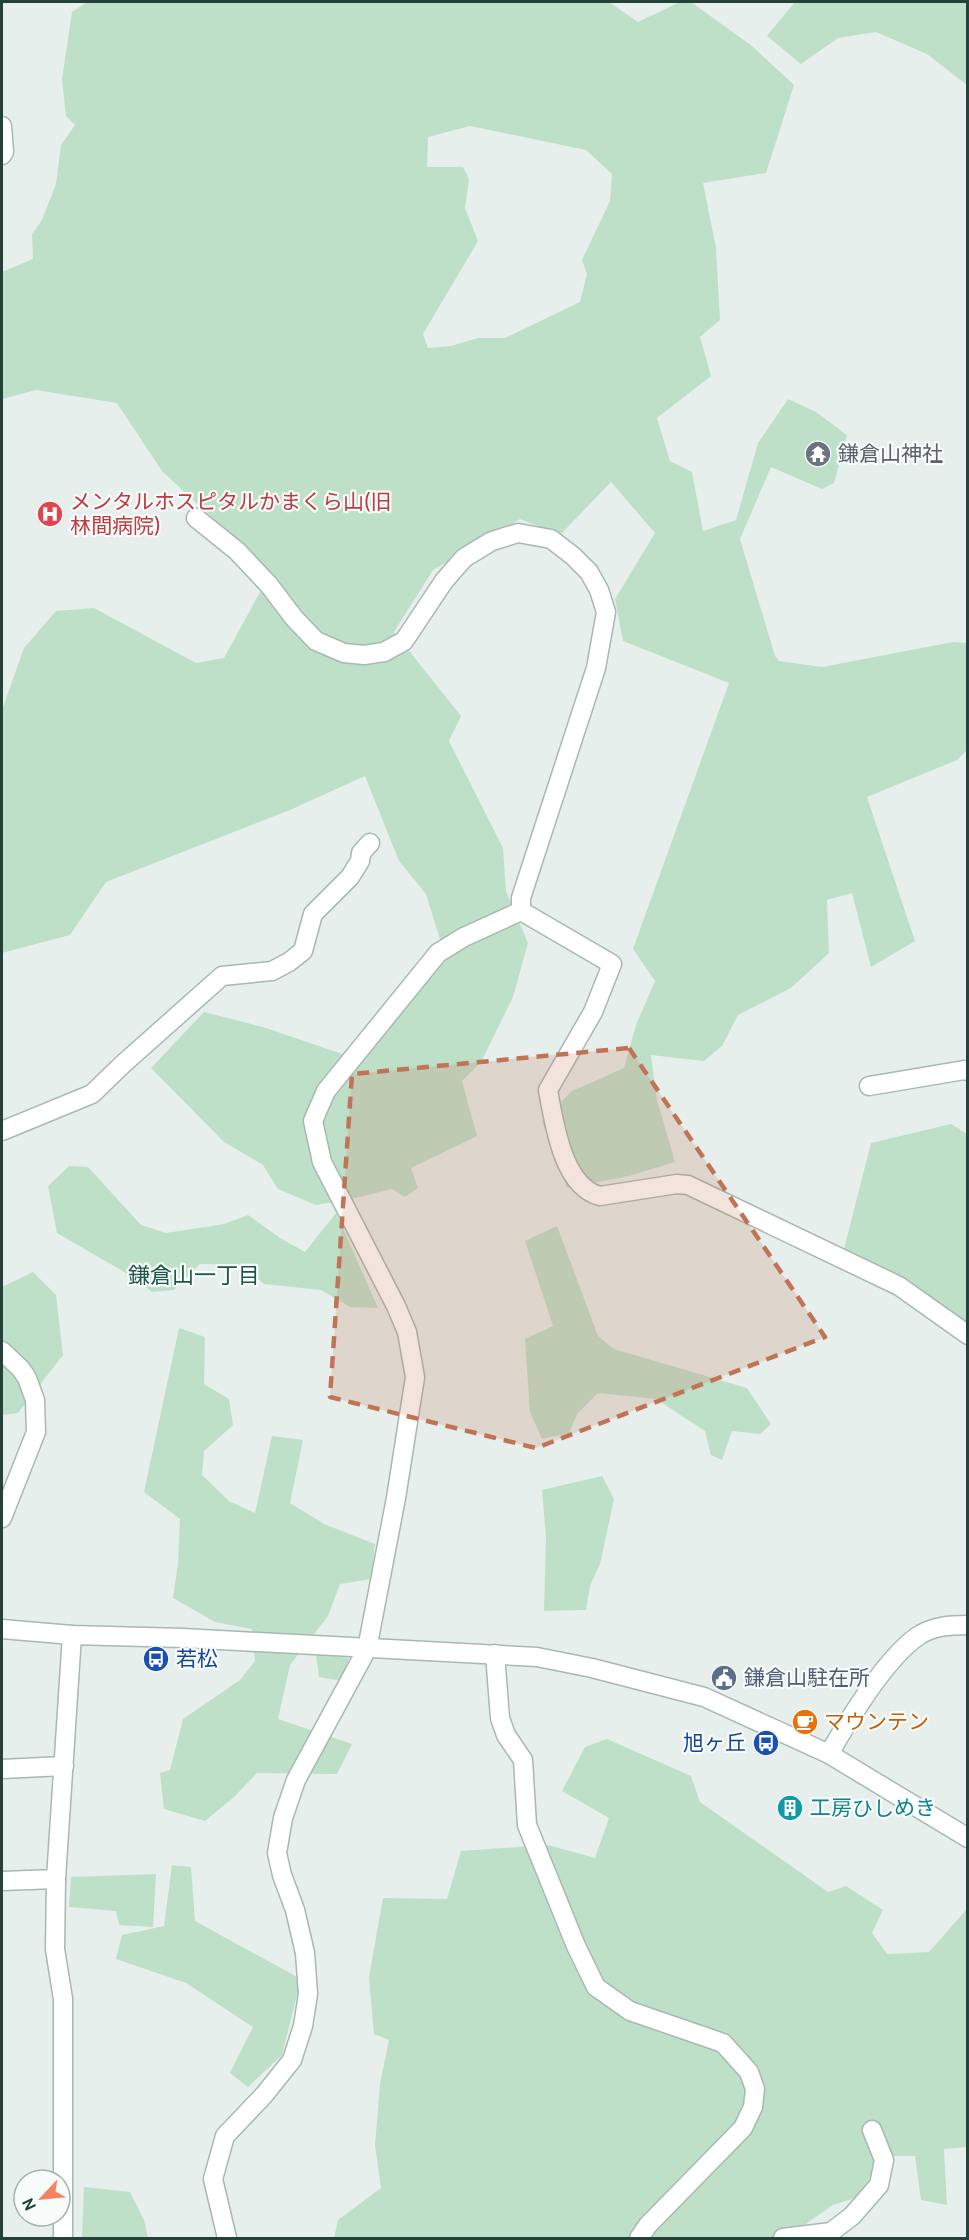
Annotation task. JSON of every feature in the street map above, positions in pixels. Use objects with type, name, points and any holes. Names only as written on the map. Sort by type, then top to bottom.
[{"type":"street","points":[[2,126],[4,152],[2,155]]},
{"type":"street","points":[[196,518],[237,552],[316,640],[344,653],[364,655],[384,652],[404,641],[444,582],[464,558],[492,541],[518,533],[551,539],[589,572],[599,590],[606,612],[596,668],[520,897],[521,911]]},
{"type":"street","points":[[2,1131],[92,1094],[222,976],[272,971],[289,962],[303,951],[312,914],[350,877],[362,853],[370,843]]},
{"type":"street","points":[[521,911],[612,964],[593,1012],[548,1090],[556,1132],[573,1175],[581,1186],[589,1193],[600,1196],[677,1184],[688,1185],[899,1286],[968,1335]]},
{"type":"street","points":[[227,2238],[213,2179],[225,2136],[264,2095],[292,2060],[303,2026],[308,1994],[305,1953],[295,1910],[282,1875],[277,1853],[283,1818],[296,1780],[367,1649],[398,1487],[415,1377],[407,1332],[322,1162],[313,1121],[326,1091],[438,953],[464,937],[521,911]]},
{"type":"street","points":[[869,1086],[968,1071]]},
{"type":"street","points":[[2,1351],[27,1378],[35,1400],[36,1432],[2,1518]]},
{"type":"street","points":[[829,1754],[848,1720],[882,1674],[919,1636],[944,1625],[968,1625]]},
{"type":"street","points":[[2,1629],[72,1635],[495,1654],[537,1657],[570,1664],[704,1697],[829,1754],[968,1838]]},
{"type":"street","points":[[63,2238],[63,1999],[55,1949],[56,1879],[72,1635]]},
{"type":"street","points":[[495,1654],[500,1718],[506,1735],[523,1760],[527,1825],[576,1946],[596,1987],[630,2011],[723,2043],[749,2072],[754,2089],[753,2107],[743,2128],[648,2225],[639,2238]]},
{"type":"street","points":[[2,1769],[64,1766]]},
{"type":"street","points":[[2,1881],[56,1879]]},
{"type":"street","points":[[783,2238],[833,2235],[879,2185],[884,2160],[872,2130]]},
{"type":"highlighted area","points":[[629,1048],[825,1337],[536,1448],[330,1397],[352,1074]]},
{"type":"green space","points":[[87,2],[609,2],[638,22],[680,2],[691,2],[752,46],[794,85],[766,173],[703,183],[716,248],[720,320],[700,337],[711,376],[657,418],[670,461],[692,472],[703,531],[736,520],[758,443],[788,399],[816,412],[847,435],[834,483],[822,489],[771,467],[740,539],[775,656],[779,661],[822,667],[953,642],[967,643],[967,750],[957,760],[867,797],[915,941],[871,967],[852,893],[827,900],[829,953],[791,988],[738,1015],[722,1046],[704,1061],[651,1055],[657,1100],[675,1162],[629,1176],[567,1188],[542,1121],[572,1091],[624,1068],[636,1025],[655,981],[633,949],[729,683],[623,641],[615,599],[655,533],[611,482],[560,535],[520,519],[433,570],[394,632],[461,716],[449,741],[503,848],[506,891],[528,943],[513,997],[481,1062],[462,1081],[477,1136],[411,1168],[418,1188],[405,1197],[392,1189],[316,1205],[278,1189],[263,1165],[224,1142],[151,1068],[204,1012],[263,1027],[342,1054],[446,959],[426,894],[399,861],[365,776],[290,810],[106,882],[70,935],[2,953],[2,710],[24,648],[56,611],[94,608],[196,663],[224,658],[271,572],[162,471],[117,403],[36,390],[2,399],[2,272],[33,259],[32,234],[42,220],[56,184],[61,145],[75,125],[66,116],[62,79],[72,12]],"holes":[[[470,126],[586,150],[612,174],[610,201],[582,260],[587,274],[580,302],[505,338],[478,338],[451,346],[428,348],[423,334],[478,241],[465,208],[469,179],[463,167],[427,167],[428,137]]]},
{"type":"green space","points":[[795,2],[967,2],[967,85],[927,54],[876,32],[838,38],[801,64],[767,36]]},
{"type":"green space","points":[[951,1124],[967,1134],[967,1326],[843,1253],[871,1143]]},
{"type":"green space","points":[[69,1166],[88,1167],[141,1225],[166,1233],[224,1224],[248,1215],[280,1238],[305,1252],[336,1213],[378,1308],[350,1307],[321,1290],[264,1284],[243,1265],[200,1264],[174,1290],[152,1292],[133,1277],[57,1233],[48,1186]]},
{"type":"green space","points":[[557,1226],[598,1336],[614,1349],[747,1388],[771,1424],[760,1434],[732,1431],[722,1460],[711,1455],[705,1431],[656,1399],[598,1393],[577,1414],[569,1433],[542,1439],[530,1412],[525,1339],[553,1326],[525,1241]]},
{"type":"green space","points":[[33,1272],[56,1295],[63,1355],[18,1413],[2,1415],[2,1287]]},
{"type":"green space","points":[[179,1328],[205,1337],[204,1384],[229,1399],[233,1425],[204,1451],[202,1475],[229,1501],[255,1513],[272,1436],[303,1440],[290,1503],[324,1524],[375,1544],[371,1579],[340,1584],[328,1616],[290,1665],[278,1719],[352,1744],[337,1774],[257,1773],[234,1797],[205,1821],[164,1809],[160,1773],[170,1770],[183,1719],[240,1680],[255,1661],[252,1629],[215,1622],[173,1598],[178,1563],[180,1519],[144,1492]]},
{"type":"green space","points":[[602,1476],[614,1499],[600,1564],[590,1586],[586,1610],[544,1611],[546,1537],[542,1490]]},
{"type":"green space","points":[[316,1654],[349,1658],[342,1681],[319,1677]]},
{"type":"green space","points":[[607,1739],[691,1776],[700,1802],[828,1892],[846,1886],[883,1910],[872,1933],[887,1954],[929,1952],[967,1909],[967,2147],[944,2149],[947,2205],[921,2200],[915,2156],[877,2156],[864,2195],[833,2205],[797,2230],[781,2238],[334,2238],[338,2220],[381,2188],[375,2145],[380,2084],[389,2040],[374,2034],[369,1977],[383,1898],[447,1899],[461,1851],[548,1845],[595,1858],[609,1818],[562,1791],[585,1747]]},
{"type":"green space","points":[[172,1865],[191,1867],[195,1921],[301,1979],[282,2055],[248,2087],[230,2073],[253,2027],[186,1983],[116,1959],[122,1935],[164,1926]]},
{"type":"green space","points":[[156,1874],[153,1927],[119,1925],[116,1911],[69,1907],[71,1877]]},
{"type":"green space","points":[[84,2187],[130,2192],[144,2220],[148,2238],[82,2238]]},
{"type":"place","name":"鎌倉山神社","points":[[818,454]]},
{"type":"place","name":"メンタルホスピタルかまくら山(旧 林間病院)","points":[[50,514]]},
{"type":"place","name":"若松","points":[[156,1659]]},
{"type":"place","name":"鎌倉山駐在所","points":[[724,1678]]},
{"type":"place","name":"マウンテン","points":[[805,1722]]},
{"type":"place","name":"旭ヶ丘","points":[[766,1743]]},
{"type":"place","name":"工房ひしめき","points":[[790,1808]]},
{"type":"district","name":"鎌倉山一丁目","points":[[194,1275]]}]
